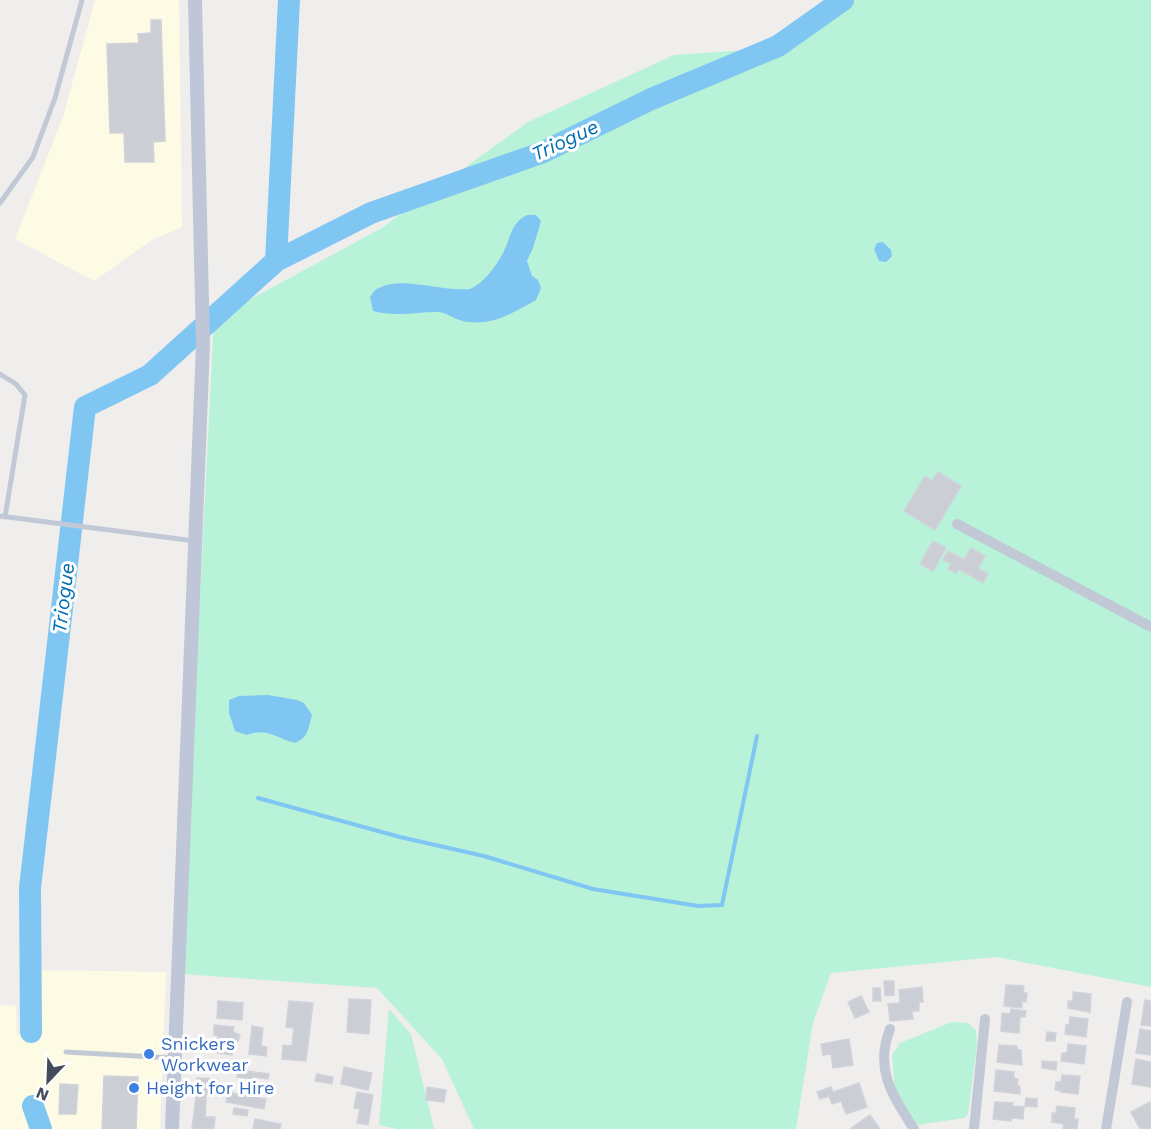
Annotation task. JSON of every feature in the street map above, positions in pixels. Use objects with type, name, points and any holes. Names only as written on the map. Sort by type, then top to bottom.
[{"type":"main road","points":[[172,1129],[203,344],[195,0]]},
{"type":"street","points":[[957,524],[1151,627]]},
{"type":"street","points":[[1106,1129],[1127,1002]]},
{"type":"street","points":[[974,1129],[985,1018]]},
{"type":"street","points":[[890,1029],[883,1053],[890,1091],[914,1129]]},
{"type":"lane","points":[[0,203],[33,157],[55,98],[82,0]]},
{"type":"lane","points":[[0,374],[16,384],[25,395],[2,516],[196,541]]},
{"type":"lane","points":[[66,1052],[175,1058]]},
{"type":"shaded area","points":[[95,0],[179,0],[182,227],[152,240],[94,281],[15,239],[63,117]]},
{"type":"shaded area","points":[[32,970],[166,972],[160,1129],[0,1129],[0,1005],[16,1006],[17,1034],[34,1032]]},
{"type":"green space","points":[[847,0],[1151,0],[1151,987],[997,957],[831,973],[813,1023],[796,1129],[474,1129],[442,1059],[377,988],[181,974],[214,319],[380,229],[528,122],[674,55],[779,48]]},
{"type":"green space","points":[[389,1009],[411,1034],[434,1129],[397,1129],[379,1125]]},
{"type":"green space","points":[[952,1022],[968,1023],[976,1030],[977,1044],[968,1114],[965,1118],[917,1125],[895,1090],[892,1055],[900,1043]]},
{"type":"water","points":[[527,215],[536,215],[541,221],[527,261],[532,276],[538,280],[541,288],[536,300],[501,318],[483,322],[463,321],[441,312],[397,314],[373,311],[370,297],[376,289],[387,285],[407,283],[447,289],[470,289],[476,286],[492,270],[514,227]]},
{"type":"water","points":[[883,242],[891,250],[892,256],[886,262],[879,261],[874,249],[877,243]]},
{"type":"water","points":[[268,695],[304,703],[312,715],[307,732],[300,741],[295,743],[260,732],[247,735],[235,731],[229,713],[229,700],[239,696]]},
{"type":"building","points":[[151,20],[161,20],[165,141],[153,142],[154,162],[125,162],[124,133],[110,133],[107,44],[139,43],[138,34],[151,33]]},
{"type":"building","points":[[938,472],[961,486],[935,530],[904,511],[925,476],[932,481]]},
{"type":"building","points":[[933,541],[946,548],[933,571],[920,564]]},
{"type":"building","points":[[971,548],[985,556],[978,568],[988,574],[983,583],[959,569],[956,573],[948,569],[951,564],[943,560],[948,551],[964,560]]},
{"type":"building","points":[[884,981],[894,981],[894,995],[885,996]]},
{"type":"building","points":[[1006,985],[1024,986],[1023,993],[1027,993],[1026,1002],[1022,1001],[1022,1008],[1004,1006]]},
{"type":"building","points":[[922,987],[923,1002],[919,1002],[919,1011],[912,1011],[913,1019],[890,1021],[888,1004],[900,1003],[899,990]]},
{"type":"building","points":[[873,988],[880,988],[881,1001],[873,1001]]},
{"type":"building","points":[[1073,992],[1091,994],[1090,1012],[1068,1008],[1068,1001],[1073,1001]]},
{"type":"building","points":[[861,996],[869,1012],[855,1018],[848,1002]]},
{"type":"building","points":[[349,999],[371,1000],[369,1034],[347,1032]]},
{"type":"building","points":[[1145,1000],[1151,1001],[1151,1026],[1141,1025]]},
{"type":"building","points":[[218,1001],[243,1003],[242,1020],[217,1018]]},
{"type":"building","points":[[289,1001],[313,1003],[306,1061],[282,1059],[283,1045],[292,1046],[294,1028],[286,1027]]},
{"type":"building","points":[[1011,1009],[1026,1011],[1025,1017],[1020,1017],[1019,1033],[1001,1031],[1002,1013],[1010,1014]]},
{"type":"building","points":[[1070,1017],[1088,1019],[1086,1037],[1065,1034]]},
{"type":"building","points":[[214,1025],[234,1027],[233,1032],[240,1035],[238,1041],[233,1041],[232,1055],[217,1053],[218,1036],[214,1035]]},
{"type":"building","points":[[252,1026],[263,1028],[261,1046],[267,1047],[266,1056],[249,1054]]},
{"type":"building","points":[[1140,1029],[1151,1031],[1151,1055],[1136,1053]]},
{"type":"building","points":[[1047,1032],[1056,1033],[1055,1041],[1046,1041]]},
{"type":"building","points":[[849,1039],[853,1065],[833,1068],[831,1054],[823,1055],[821,1044]]},
{"type":"building","points":[[1068,1044],[1086,1046],[1084,1064],[1061,1061],[1062,1053],[1067,1053]]},
{"type":"building","points":[[999,1045],[1017,1046],[1017,1049],[1021,1050],[1022,1065],[997,1062]]},
{"type":"building","points":[[1136,1059],[1151,1062],[1151,1087],[1132,1084]]},
{"type":"building","points":[[1042,1061],[1057,1062],[1056,1070],[1042,1068]]},
{"type":"building","points":[[344,1067],[372,1073],[368,1090],[341,1084]]},
{"type":"building","points":[[238,1070],[254,1072],[253,1079],[237,1077]]},
{"type":"building","points":[[996,1070],[1014,1072],[1014,1078],[1018,1079],[1017,1086],[1020,1086],[1020,1094],[994,1091]]},
{"type":"building","points":[[254,1072],[269,1074],[268,1079],[253,1077]]},
{"type":"building","points":[[317,1074],[333,1077],[332,1084],[315,1081]]},
{"type":"building","points":[[1062,1075],[1080,1076],[1078,1094],[1055,1090],[1056,1082],[1061,1082]]},
{"type":"building","points":[[104,1076],[138,1077],[136,1129],[102,1129]]},
{"type":"building","points":[[197,1078],[217,1079],[216,1095],[206,1094],[206,1099],[196,1098]]},
{"type":"building","points":[[859,1083],[867,1107],[846,1114],[841,1101],[832,1104],[829,1096],[820,1099],[817,1092],[831,1087],[833,1092]]},
{"type":"building","points":[[60,1084],[78,1085],[76,1114],[59,1114]]},
{"type":"building","points":[[427,1087],[446,1090],[444,1102],[426,1100]]},
{"type":"building","points":[[228,1092],[266,1099],[264,1109],[226,1102]]},
{"type":"building","points":[[357,1092],[373,1095],[368,1125],[357,1123],[360,1109],[354,1108]]},
{"type":"building","points":[[196,1098],[206,1099],[205,1117],[215,1117],[214,1129],[192,1128]]},
{"type":"building","points":[[1026,1098],[1037,1099],[1037,1107],[1025,1106]]},
{"type":"building","points":[[995,1102],[1013,1103],[1012,1106],[1024,1107],[1023,1119],[1011,1118],[1011,1121],[993,1119]]},
{"type":"building","points":[[1150,1102],[1151,1129],[1140,1129],[1131,1112]]},
{"type":"building","points":[[1057,1106],[1075,1108],[1074,1119],[1078,1119],[1077,1129],[1063,1129],[1064,1124],[1052,1122],[1052,1113],[1056,1113]]},
{"type":"building","points":[[234,1108],[248,1110],[247,1116],[233,1114]]},
{"type":"building","points":[[870,1115],[880,1129],[850,1129]]},
{"type":"building","points":[[255,1119],[281,1124],[280,1129],[253,1129]]},
{"type":"waterway","name":"Triogue","points":[[276,261],[289,0]]},
{"type":"waterway","name":"Triogue","points":[[31,1032],[30,888],[85,407],[150,375],[276,261],[371,213],[541,153],[649,100],[778,46],[843,0]]},
{"type":"waterway","points":[[258,798],[400,837],[484,856],[593,889],[698,906],[722,905],[757,736]]},
{"type":"waterway","name":"Triogue","points":[[33,1106],[41,1129]]},
{"type":"place","name":"Snickers Workwear","points":[[149,1054]]},
{"type":"place","name":"Height for Hire","points":[[134,1088]]}]
